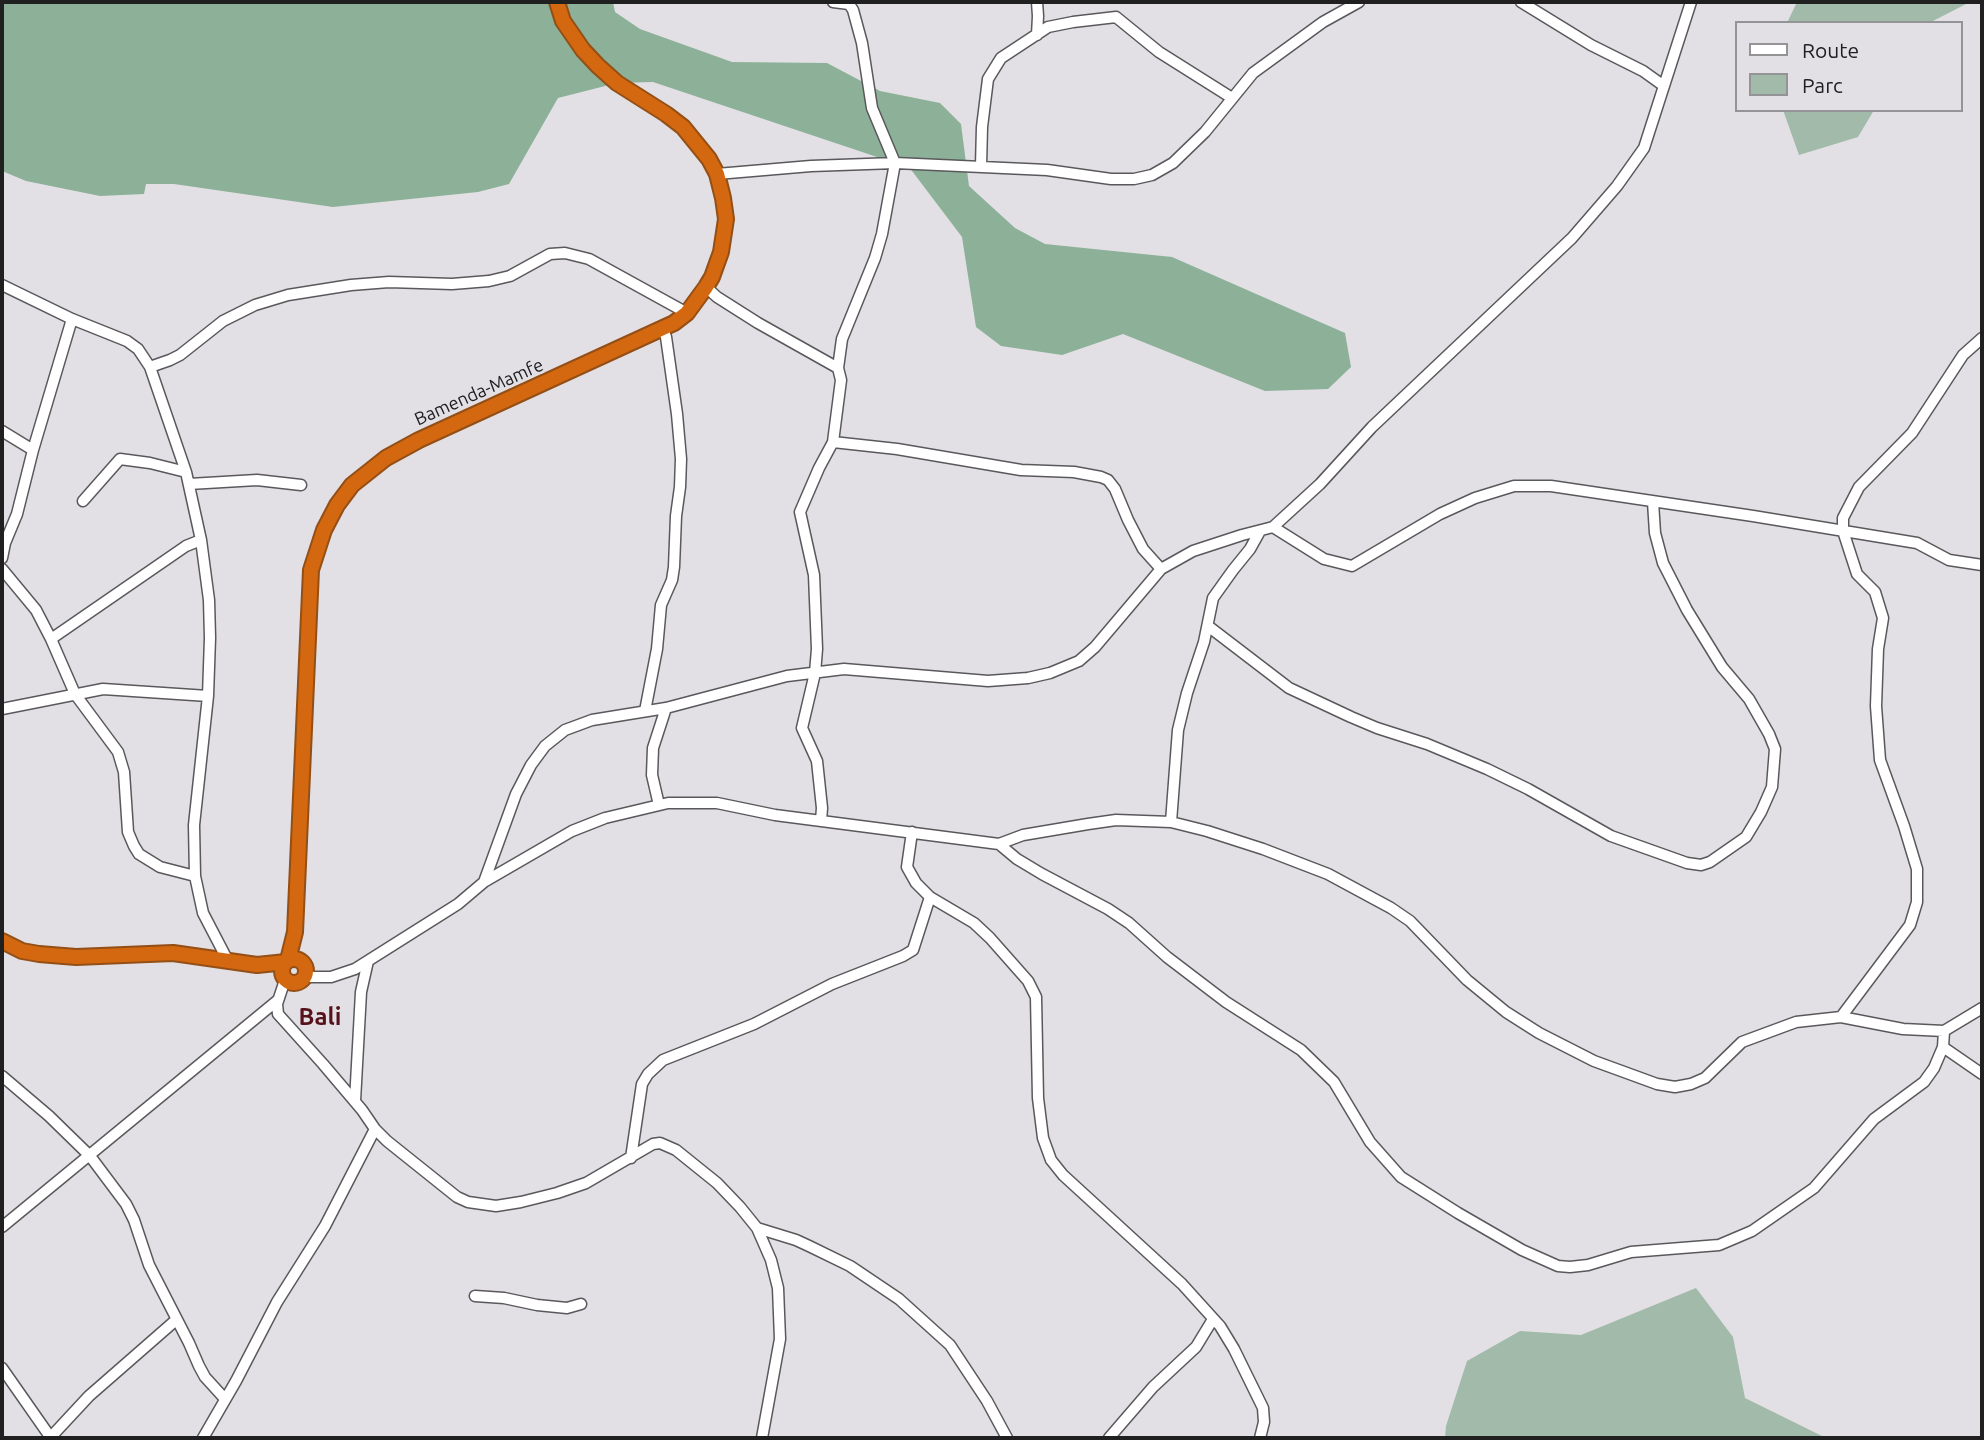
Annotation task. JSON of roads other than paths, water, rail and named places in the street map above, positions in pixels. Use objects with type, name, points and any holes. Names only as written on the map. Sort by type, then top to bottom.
[{"type":"highway","name":"Bamenda-Mamfe","points":[[306,977],[307,971],[289,968],[295,932],[311,570],[324,530],[337,505],[352,485],[386,458],[419,440],[663,330],[687,313],[712,277],[722,252],[725,233],[723,198],[717,174],[703,151],[683,127],[617,83],[598,66],[563,21],[559,7]]},
{"type":"highway","points":[[2,941],[22,951],[38,954],[76,957],[173,953],[289,968],[294,984],[306,977]]},
{"type":"street","points":[[821,821],[817,761],[802,727],[815,673],[817,649],[814,575],[800,512],[832,442],[841,380],[838,368],[842,339],[875,258],[895,163],[872,107],[862,43],[853,10],[849,4],[833,2]]},
{"type":"street","points":[[1037,2],[1037,35]]},
{"type":"street","points":[[717,174],[811,166],[895,163],[1046,170],[1111,178],[1134,179],[1152,175],[1173,163],[1205,132],[1253,73],[1323,22],[1359,2]]},
{"type":"street","points":[[1521,2],[1591,45],[1643,71],[1664,86]]},
{"type":"street","points":[[484,881],[516,794],[531,765],[545,746],[565,730],[608,716],[666,708],[787,676],[844,669],[988,681],[1028,678],[1050,673],[1079,661],[1095,647],[1161,569],[1193,551],[1273,527],[1320,484],[1372,427],[1572,238],[1617,186],[1644,148],[1691,2]]},
{"type":"street","points":[[981,166],[982,127],[988,79],[1001,58],[1048,27],[1116,18],[1159,52],[1232,98]]},
{"type":"street","points":[[150,367],[180,355],[223,321],[255,305],[288,295],[389,282],[452,285],[489,281],[510,276],[551,254],[565,253],[589,259],[687,313]]},
{"type":"street","points":[[2,285],[135,346],[150,367],[186,472],[201,540],[209,600],[210,638],[208,696],[194,825],[195,876],[203,913],[228,961]]},
{"type":"street","points":[[706,287],[747,317],[838,368]]},
{"type":"street","points":[[2,558],[3,542],[17,514],[72,319]]},
{"type":"street","points":[[645,711],[657,649],[661,605],[672,580],[680,487],[681,459],[677,414],[663,330]]},
{"type":"street","points":[[1841,1017],[1910,925],[1917,901],[1917,869],[1880,760],[1876,706],[1878,649],[1883,618],[1875,592],[1857,573],[1843,531],[1843,518],[1859,487],[1912,433],[1963,355],[1982,338]]},
{"type":"street","points":[[2,431],[33,450]]},
{"type":"street","points":[[832,442],[869,445],[1021,470],[1074,472],[1101,477],[1108,480],[1115,489],[1143,548],[1161,569]]},
{"type":"street","points":[[83,501],[120,459],[186,472]]},
{"type":"street","points":[[189,484],[257,480],[301,485]]},
{"type":"street","points":[[1273,527],[1324,559],[1352,566],[1440,514],[1475,498],[1514,486],[1551,486],[1917,543],[1949,560],[1982,565]]},
{"type":"street","points":[[1208,626],[1289,688],[1377,728],[1487,768],[1611,836],[1687,863],[1701,865],[1710,862],[1746,837],[1772,787],[1775,749],[1749,699],[1722,667],[1687,610],[1663,563],[1655,533],[1653,502]]},
{"type":"street","points":[[1171,822],[1178,730],[1208,626],[1213,598],[1250,549],[1260,531]]},
{"type":"street","points":[[51,639],[186,546],[201,540]]},
{"type":"street","points":[[2,569],[36,610],[75,694],[121,760],[128,832],[139,854],[160,867],[195,876]]},
{"type":"street","points":[[2,709],[103,690],[208,696]]},
{"type":"street","points":[[659,804],[652,775],[653,748],[666,708]]},
{"type":"street","points":[[306,977],[340,975],[368,961],[458,904],[484,881],[572,831],[605,818],[659,804],[684,802],[717,803],[775,815],[999,844],[1023,835],[1116,820],[1171,822],[1207,831],[1264,849],[1328,874],[1391,908],[1409,921],[1468,980],[1506,1012],[1528,1026],[1594,1060],[1657,1084],[1675,1087],[1705,1078],[1742,1042],[1796,1022],[1841,1017],[1903,1029],[1944,1031],[1982,1008]]},
{"type":"street","points":[[912,832],[907,867],[916,883],[930,897],[974,923],[990,938],[1021,973],[1036,997],[1040,1119],[1042,1138],[1051,1160],[1063,1175],[1182,1284],[1213,1318],[1234,1349],[1263,1408],[1264,1422],[1260,1438]]},
{"type":"street","points":[[999,844],[1017,859],[1129,923],[1167,957],[1227,1002],[1301,1050],[1327,1074],[1370,1142],[1401,1177],[1522,1250],[1558,1266],[1588,1265],[1631,1252],[1719,1245],[1752,1231],[1814,1188],[1874,1119],[1924,1082],[1940,1057],[1944,1031]]},
{"type":"street","points":[[631,1158],[642,1084],[663,1060],[754,1024],[832,984],[913,950],[930,897]]},
{"type":"street","points":[[355,1101],[361,992],[368,961]]},
{"type":"street","points":[[289,968],[278,1000],[278,1014],[355,1101],[375,1129],[457,1197],[488,1206],[522,1202],[557,1193],[586,1183],[653,1144],[667,1145],[717,1183],[757,1228],[776,1276],[780,1339],[762,1438]]},
{"type":"street","points":[[2,1227],[278,1000]]},
{"type":"street","points":[[1943,1047],[1982,1074]]},
{"type":"street","points":[[2,1076],[90,1156],[130,1211],[149,1265],[176,1320],[205,1377],[225,1399]]},
{"type":"street","points":[[202,1438],[277,1302],[325,1226],[375,1129]]},
{"type":"street","points":[[757,1228],[796,1240],[850,1266],[899,1299],[950,1345],[981,1390],[1007,1438]]},
{"type":"street","points":[[475,1296],[567,1308],[581,1304]]},
{"type":"street","points":[[1109,1438],[1153,1387],[1196,1347],[1213,1318]]},
{"type":"street","points":[[2,1368],[50,1438],[89,1396],[176,1320]]},
{"type":"district","name":"Bali","points":[[320,1017]]}]
